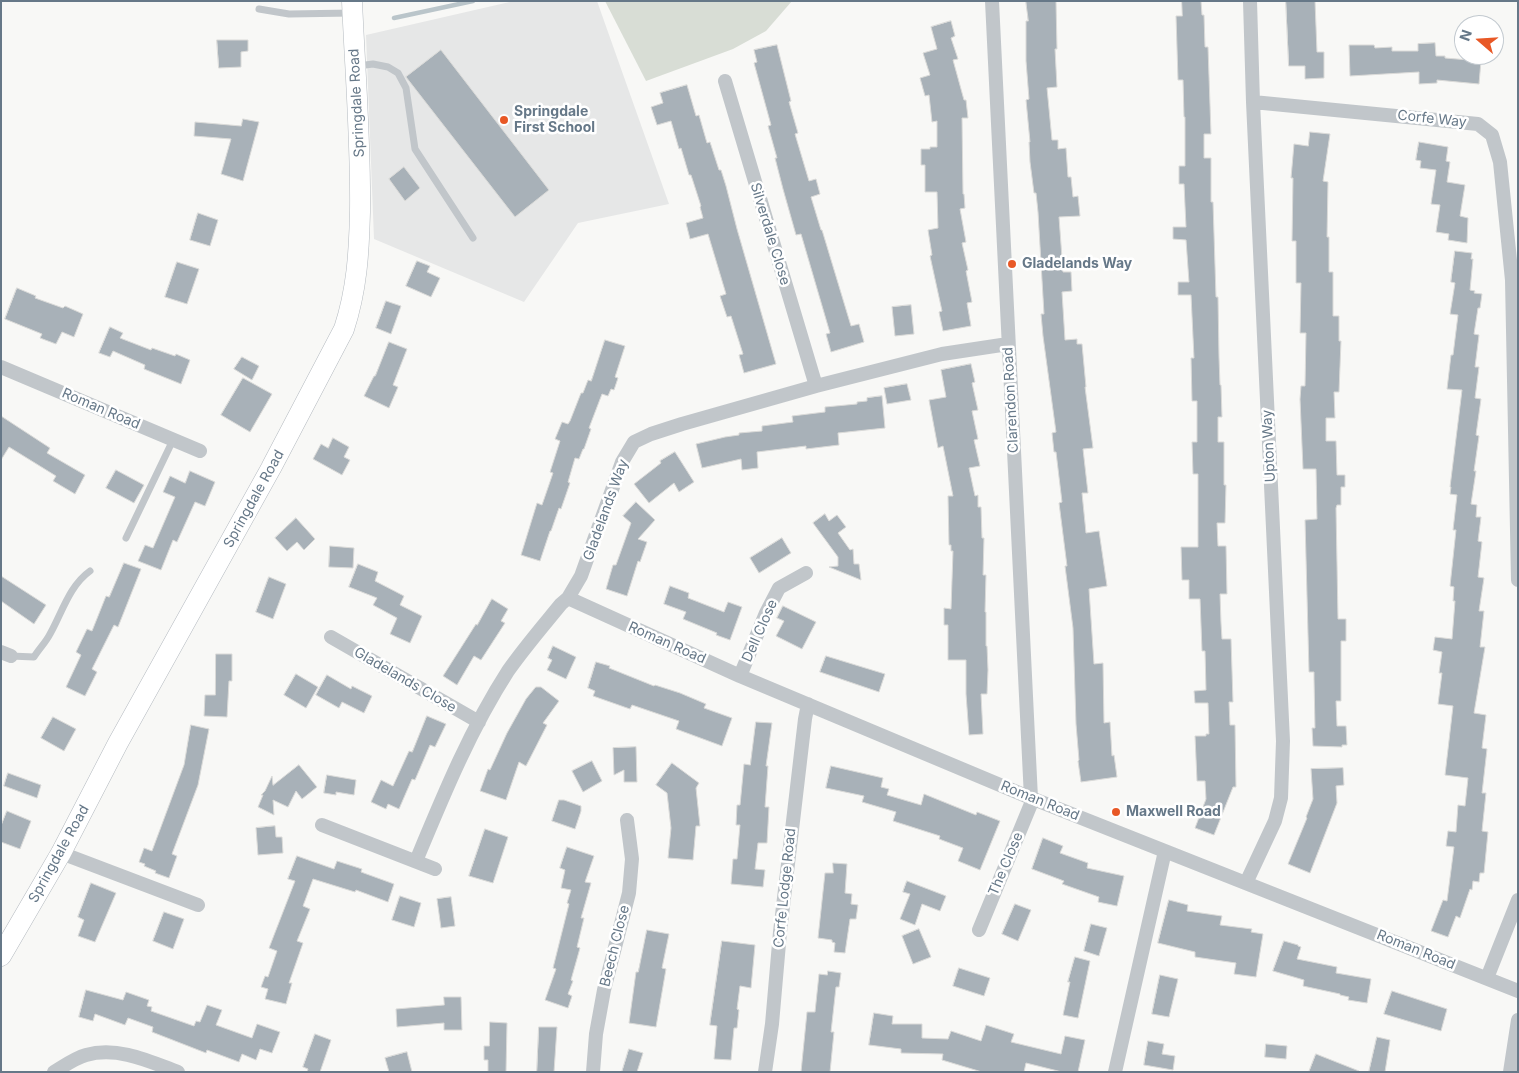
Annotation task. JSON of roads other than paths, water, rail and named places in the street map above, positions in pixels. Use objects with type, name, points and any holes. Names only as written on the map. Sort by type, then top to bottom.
[{"type":"street","name":"Clarendon Road","points":[[992,1],[1032,798]]},
{"type":"street","name":"Upton Way","points":[[1246,883],[1275,821],[1281,798],[1283,741],[1253,102],[1250,1]]},
{"type":"street","name":"Springdale Road","points":[[1,956],[61,853],[118,743],[272,468],[344,329],[352,304],[359,258],[361,168],[352,7]]},
{"type":"street","name":"Silverdale Close","points":[[725,82],[816,386]]},
{"type":"street","name":"Corfe Way","points":[[1253,102],[1478,124],[1492,135],[1500,162],[1512,280],[1518,580]]},
{"type":"street","name":"Gladelands Way","points":[[416,861],[445,790],[479,722],[509,670],[561,604],[568,598],[582,576],[622,462],[634,442],[651,434],[682,424],[816,386],[942,354],[1008,344]]},
{"type":"street","name":"Roman Road","points":[[1,367],[200,451]]},
{"type":"street","name":"Dell Close","points":[[740,676],[766,613],[779,588],[806,573]]},
{"type":"street","name":"Roman Road","points":[[568,598],[740,676],[1032,798],[1518,991]]},
{"type":"street","name":"Gladelands Close","points":[[330,638],[479,722]]},
{"type":"street","name":"Corfe Lodge Road","points":[[765,1072],[772,1024],[794,806],[808,704]]},
{"type":"street","name":"The Close","points":[[979,930],[1032,798]]},
{"type":"street","name":"Beech Close","points":[[593,1072],[596,1034],[604,990],[629,893],[632,859],[627,820]]},
{"type":"street","points":[[322,825],[435,869]]},
{"type":"street","points":[[1115,1072],[1165,851]]},
{"type":"street","points":[[61,853],[198,905]]},
{"type":"street","points":[[1486,978],[1518,900]]},
{"type":"street","points":[[1510,1072],[1518,1020]]},
{"type":"street","points":[[54,1072],[85,1055],[117,1052],[178,1072]]},
{"type":"lane","points":[[259,9],[289,14],[352,7]]},
{"type":"lane","points":[[355,66],[373,64],[388,68],[398,74],[406,88],[416,149],[473,238]]},
{"type":"lane","points":[[126,538],[173,440]]},
{"type":"lane","points":[[6,654],[34,657],[50,636],[65,604],[83,576],[90,571]]},
{"type":"waterway","points":[[394,18],[473,1]]},
{"type":"place","name":"Springdale First School","points":[[504,120]]},
{"type":"place","name":"Gladelands Way","points":[[1012,264]]},
{"type":"place","name":"Maxwell Road","points":[[1116,812]]}]
